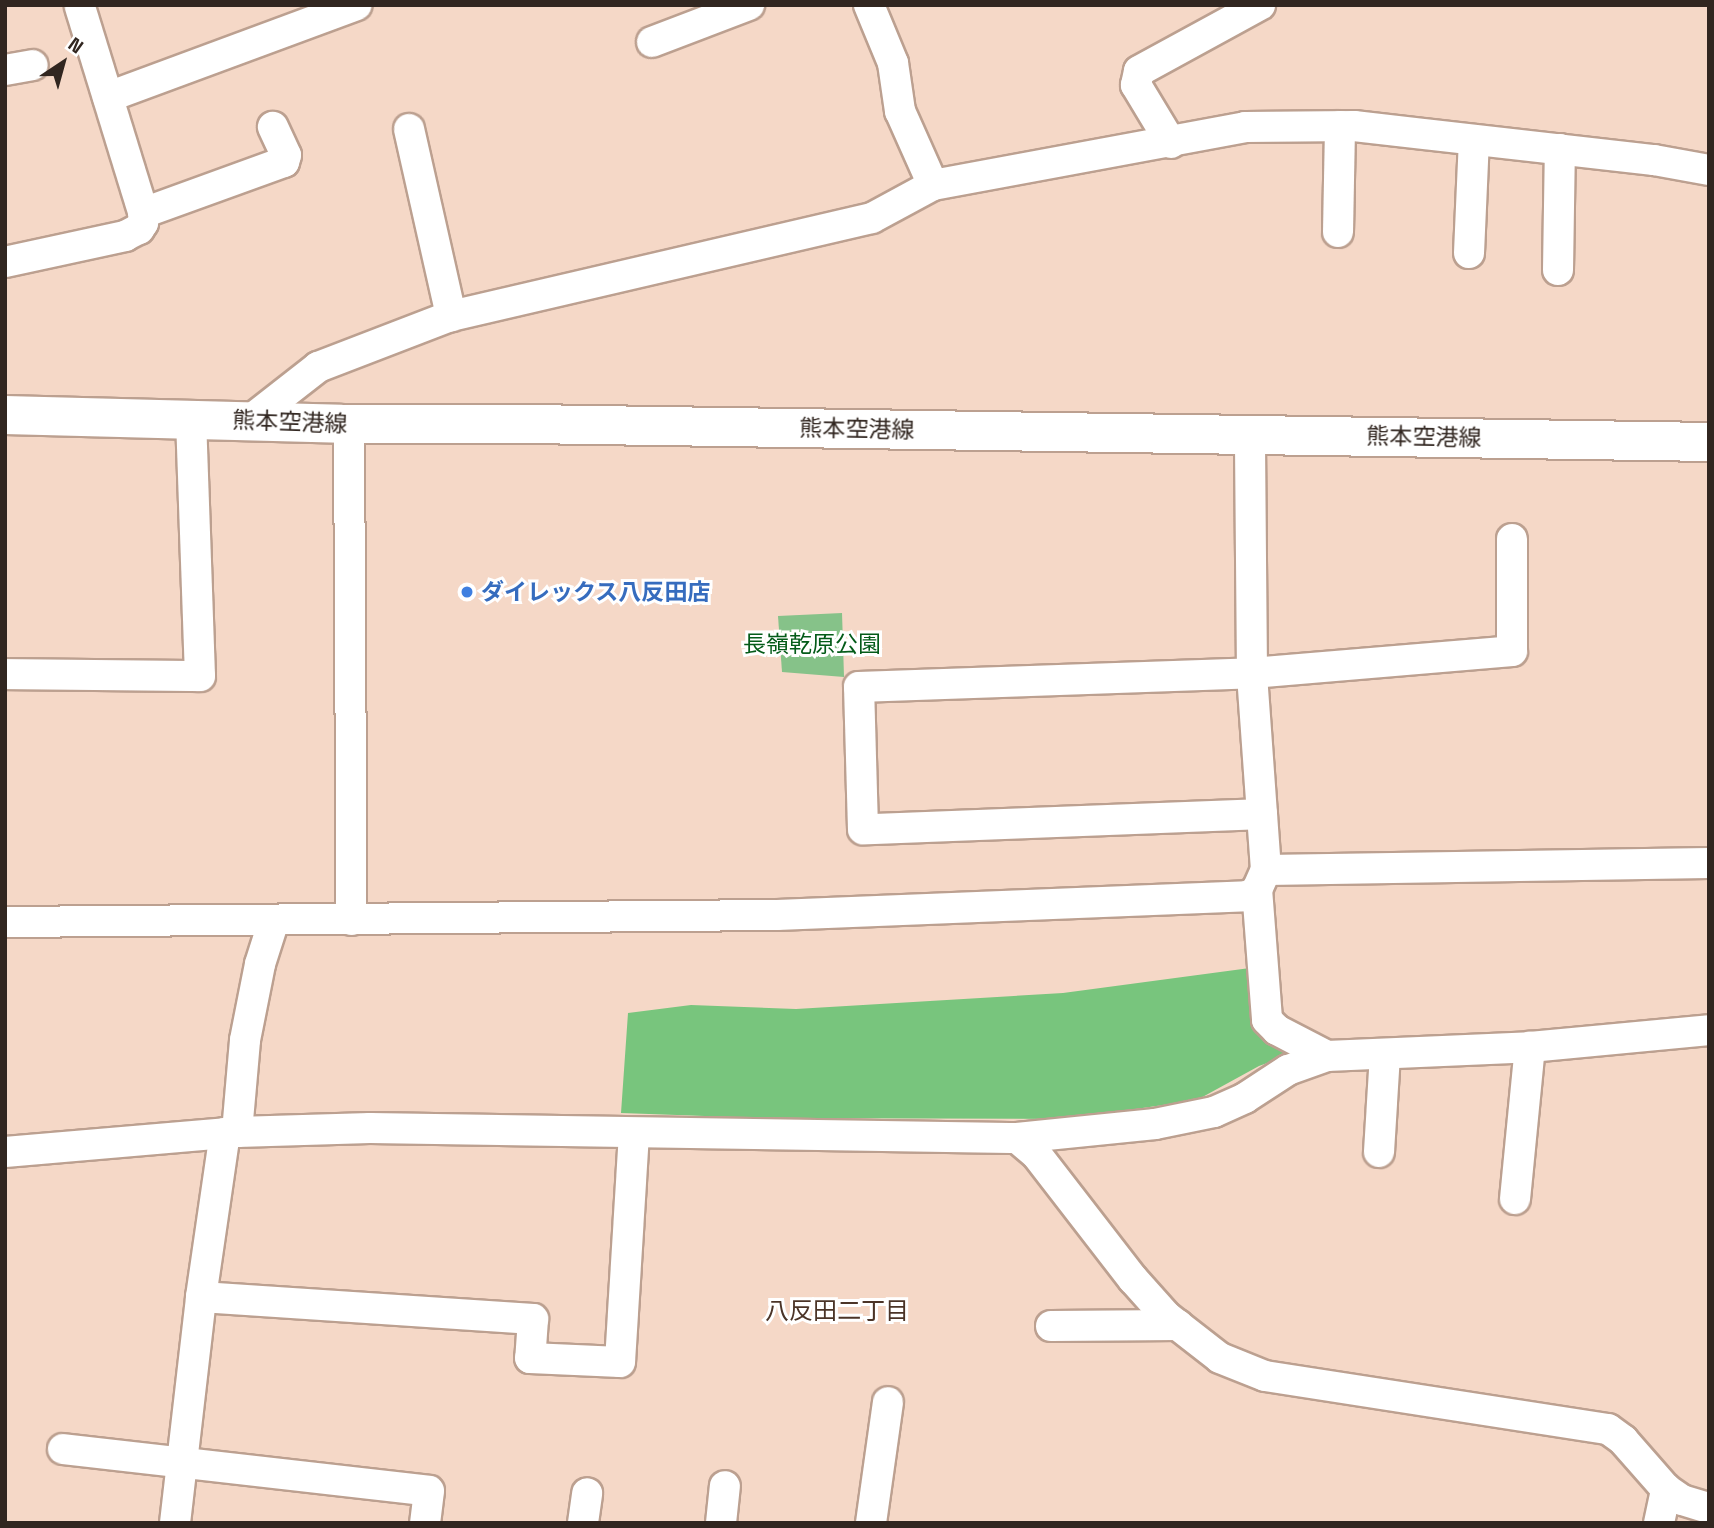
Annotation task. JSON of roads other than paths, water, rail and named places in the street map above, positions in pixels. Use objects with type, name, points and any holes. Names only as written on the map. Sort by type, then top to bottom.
[{"type":"main road","name":"熊本空港線","points":[[5,415],[349,424],[1709,442]]},
{"type":"street","points":[[108,97],[357,5]]},
{"type":"street","points":[[652,42],[750,5]]},
{"type":"street","points":[[869,5],[893,63],[900,111],[933,185]]},
{"type":"street","points":[[1171,143],[1136,85],[1139,71],[1260,5]]},
{"type":"street","points":[[5,262],[125,236],[139,229],[143,213],[80,7]]},
{"type":"street","points":[[1338,232],[1340,126]]},
{"type":"street","points":[[249,421],[318,367],[451,316],[872,218],[933,185],[1171,143],[1245,127],[1340,126],[1654,160],[1709,170]]},
{"type":"street","points":[[143,213],[284,162],[286,155],[273,128]]},
{"type":"street","points":[[409,130],[451,316]]},
{"type":"street","points":[[1469,253],[1474,140]]},
{"type":"street","points":[[1558,270],[1560,149]]},
{"type":"street","points":[[5,674],[200,676],[191,419]]},
{"type":"street","points":[[349,424],[352,920]]},
{"type":"street","points":[[1250,434],[1252,673],[1262,814],[1267,1020],[1277,1030],[1326,1056]]},
{"type":"street","points":[[1262,814],[863,829],[859,687],[1252,673],[1512,651],[1512,539]]},
{"type":"street","points":[[5,922],[777,915],[1247,896],[1262,880],[1709,863]]},
{"type":"street","points":[[175,1523],[184,1464],[201,1297],[245,1040],[260,964],[274,920]]},
{"type":"street","points":[[5,1152],[231,1132],[370,1128],[1017,1138],[1156,1124],[1214,1112],[1237,1102],[1288,1070],[1326,1056],[1530,1048],[1709,1030]]},
{"type":"street","points":[[1515,1199],[1530,1048]]},
{"type":"street","points":[[1379,1152],[1385,1054]]},
{"type":"street","points":[[201,1297],[533,1319],[530,1357],[620,1362],[634,1133]]},
{"type":"street","points":[[1017,1138],[1037,1156],[1133,1279],[1178,1325],[1220,1358],[1265,1376],[1608,1429],[1623,1440],[1666,1489],[1682,1500],[1709,1508]]},
{"type":"street","points":[[1051,1326],[1178,1325]]},
{"type":"street","points":[[871,1523],[888,1402]]},
{"type":"street","points":[[64,1449],[429,1492],[425,1523]]},
{"type":"street","points":[[720,1523],[725,1486]]},
{"type":"street","points":[[1659,1523],[1666,1489]]},
{"type":"street","points":[[583,1523],[587,1493]]},
{"type":"place","name":"ダイレックス八反田店","points":[[467,592]]},
{"type":"district","name":"八反田二丁目","points":[[837,1311]]},
{"type":"park label","name":"長嶺乾原公園","points":[[812,644]]}]
